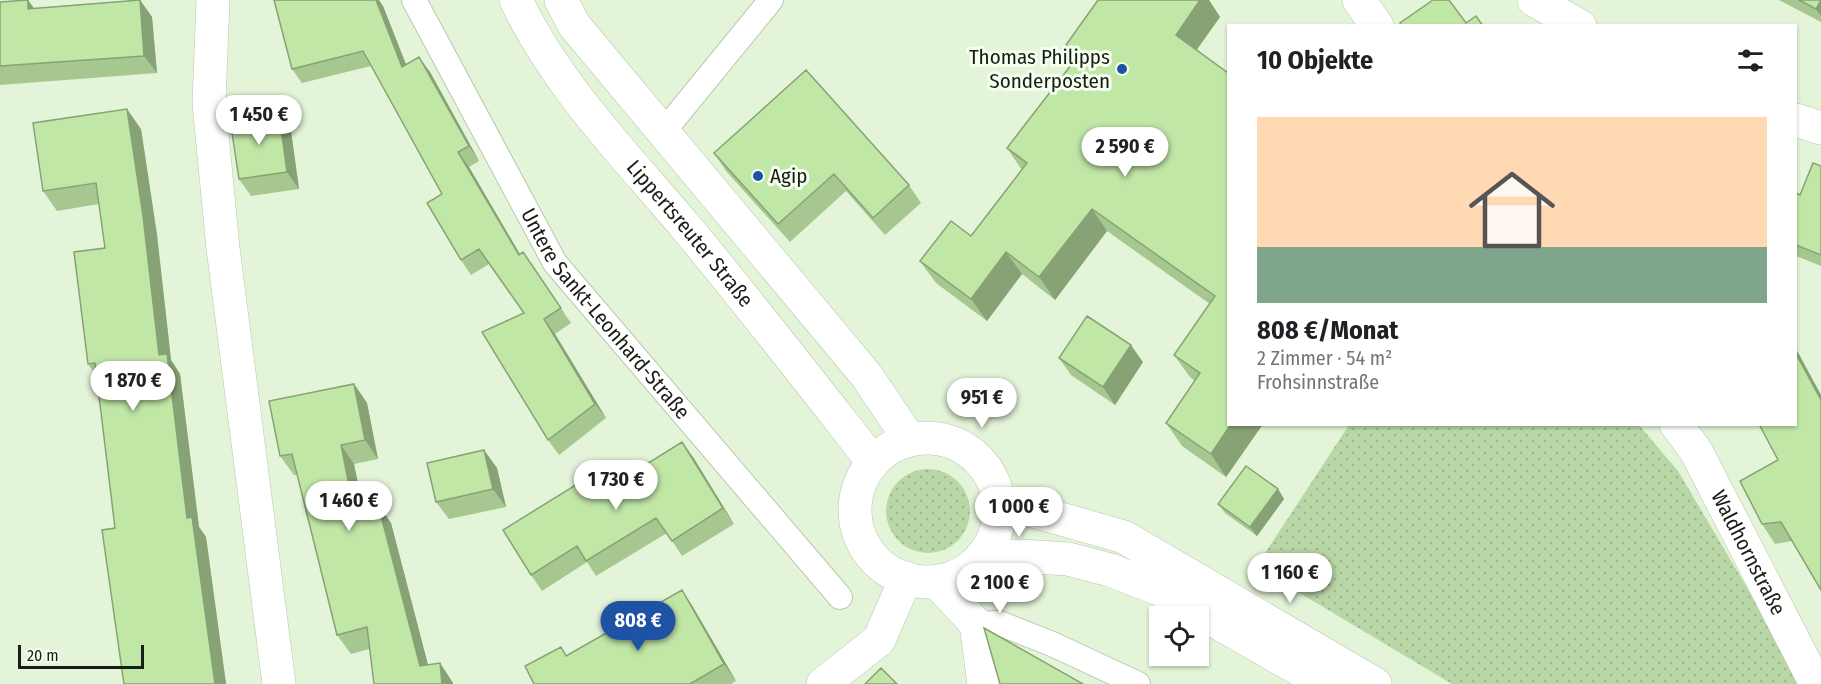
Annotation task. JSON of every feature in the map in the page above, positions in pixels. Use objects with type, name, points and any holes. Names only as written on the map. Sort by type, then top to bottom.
[{"type":"street","points":[[213,0],[209,104],[222,248],[279,684]]},
{"type":"street","name":"Lippertsreuter Straße","points":[[516,0],[525,20],[573,94],[711,258],[873,462]]},
{"type":"street","points":[[561,0],[574,25],[866,375],[910,440]]},
{"type":"street","points":[[1359,0],[1376,24]]},
{"type":"street","points":[[1534,0],[1576,24]]},
{"type":"street","points":[[1797,120],[1821,128]]},
{"type":"street","name":"Waldhornstraße","points":[[1677,426],[1696,451],[1816,684]]},
{"type":"street","points":[[930,438],[950,441],[968,450],[982,464],[993,482],[998,501],[998,521],[992,540],[981,557],[955,576],[921,580],[891,572],[878,563],[860,537],[855,506],[864,475],[873,462],[890,448],[910,440],[930,438]]},
{"type":"street","points":[[998,501],[1124,537],[1375,684]]},
{"type":"street","points":[[981,557],[1020,556],[1068,559],[1110,570],[1159,589],[1324,684]]},
{"type":"street","points":[[921,580],[976,624],[984,684]]},
{"type":"street","points":[[823,684],[879,640],[921,580]]},
{"type":"lane","name":"Untere Sankt-Leonhard-Straße","points":[[414,0],[555,263],[840,597]]},
{"type":"lane","points":[[664,131],[771,0]]},
{"type":"lane","points":[[976,624],[999,623],[1052,644],[1138,684]]},
{"type":"green space","points":[[1348,426],[1640,426],[1678,471],[1804,684],[1452,684],[1256,567]]},
{"type":"green space","points":[[928,469],[944,472],[958,481],[967,495],[970,511],[967,527],[958,541],[944,550],[928,553],[912,550],[898,541],[889,527],[886,511],[889,495],[898,481],[912,472]]},
{"type":"building","points":[[28,0],[28,9],[140,0],[144,56],[0,66],[0,2]]},
{"type":"building","points":[[274,0],[376,0],[402,67],[419,57],[469,146],[458,152],[519,255],[523,252],[561,308],[544,319],[595,404],[548,440],[482,332],[524,313],[479,249],[461,260],[427,203],[442,194],[363,51],[292,69]]},
{"type":"building","points":[[1098,0],[1200,0],[1176,35],[1227,72],[1227,426],[1230,426],[1211,454],[1166,423],[1200,373],[1174,355],[1215,296],[1092,209],[1039,277],[1006,252],[971,299],[920,261],[951,221],[971,236],[1027,163],[1007,148],[1078,56],[1066,45]]},
{"type":"building","points":[[1433,0],[1449,0],[1466,23],[1476,16],[1482,24],[1401,24]]},
{"type":"building","points":[[1799,0],[1821,0],[1816,9]]},
{"type":"building","points":[[806,70],[909,185],[873,218],[834,174],[778,224],[714,153]]},
{"type":"building","points":[[127,109],[143,216],[159,355],[167,354],[187,518],[192,517],[215,684],[124,684],[102,530],[115,528],[95,363],[88,364],[74,252],[105,248],[96,183],[43,191],[33,123]]},
{"type":"building","points":[[279,113],[287,172],[239,179],[230,120]]},
{"type":"building","points":[[1813,163],[1821,166],[1821,255],[1797,245],[1797,194],[1800,195]]},
{"type":"building","points":[[1087,316],[1131,345],[1103,387],[1059,358]]},
{"type":"building","points":[[1797,356],[1821,400],[1821,590],[1781,522],[1762,524],[1740,481],[1778,460],[1760,426],[1797,426]]},
{"type":"building","points":[[354,384],[365,440],[341,445],[354,510],[378,504],[420,666],[440,663],[442,684],[374,684],[367,627],[337,635],[292,454],[280,456],[269,401]]},
{"type":"building","points":[[682,442],[723,508],[672,541],[656,518],[586,561],[577,546],[531,575],[503,530],[595,473],[605,490]]},
{"type":"building","points":[[484,450],[493,489],[436,502],[427,463]]},
{"type":"building","points":[[1246,466],[1278,489],[1250,527],[1218,504]]},
{"type":"building","points":[[682,590],[724,664],[690,684],[534,684],[525,666],[561,647],[566,656]]},
{"type":"building","points":[[984,628],[1083,684],[1000,684]]},
{"type":"building","points":[[881,668],[897,684],[865,684]]},
{"type":"place","name":"Thomas Philipps Sonderposten","points":[[1122,69]]},
{"type":"place","name":"Agip","points":[[758,176]]}]
